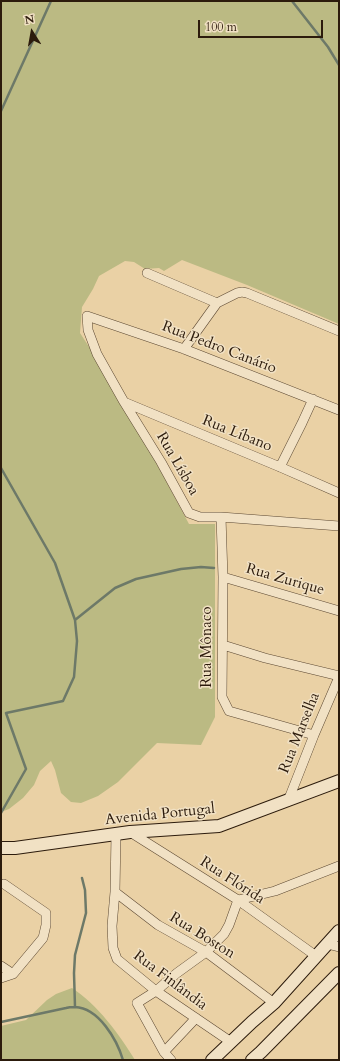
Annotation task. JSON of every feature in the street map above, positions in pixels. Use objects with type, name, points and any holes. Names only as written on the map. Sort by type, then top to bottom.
[{"type":"street","points":[[147,273],[217,303]]},
{"type":"street","points":[[184,349],[217,303],[242,292],[339,330]]},
{"type":"street","name":"Rua Pedro Canário","points":[[87,316],[184,349],[339,410]]},
{"type":"street","name":"Rua Lísboa","points":[[87,316],[88,330],[98,354],[124,402],[161,462],[189,513],[200,517],[221,517],[339,526]]},
{"type":"street","points":[[280,467],[313,399]]},
{"type":"street","name":"Rua Líbano","points":[[124,402],[339,493]]},
{"type":"street","name":"Rua Mônaco","points":[[221,517],[223,577],[222,697],[229,711],[314,735]]},
{"type":"street","name":"Rua Zurique","points":[[223,577],[339,611]]},
{"type":"street","points":[[223,645],[265,658],[339,677]]},
{"type":"street","name":"Rua Marselha","points":[[288,801],[339,677]]},
{"type":"street","name":"Avenida Portugal","points":[[1,848],[15,848],[130,832],[219,826],[339,781]]},
{"type":"street","name":"Rua Flórida","points":[[130,832],[238,900],[316,956]]},
{"type":"street","name":"Rua Finlândia","points":[[116,834],[115,892],[112,926],[113,948],[117,959],[156,990],[231,1042]]},
{"type":"street","points":[[170,1060],[137,1003],[206,952],[224,934],[238,900],[275,891],[339,866]]},
{"type":"street","points":[[1,978],[12,974],[43,938],[46,925],[46,913],[4,884]]},
{"type":"street","name":"Rua Boston","points":[[115,892],[158,925],[206,952],[274,1003]]},
{"type":"street","points":[[212,1060],[274,1003],[339,931]]},
{"type":"street","points":[[327,944],[339,947]]},
{"type":"street","points":[[1,966],[12,974]]},
{"type":"street","points":[[252,1060],[339,974]]},
{"type":"street","points":[[164,1052],[196,1018]]},
{"type":"shaded area","points":[[1,1],[339,1],[339,324],[247,285],[182,260],[164,271],[159,268],[145,269],[134,262],[125,261],[99,276],[82,307],[80,333],[118,391],[189,524],[215,524],[215,717],[201,745],[157,743],[118,782],[98,796],[81,803],[71,802],[61,793],[51,761],[40,771],[34,785],[23,798],[9,809],[1,812]]},
{"type":"shaded area","points":[[72,988],[99,1011],[122,1040],[135,1060],[1,1060],[1,1026],[26,1020],[47,1000],[56,994]]},
{"type":"waterway","points":[[1,111],[51,1]]},
{"type":"waterway","points":[[292,1],[328,47],[339,65]]},
{"type":"waterway","points":[[1,468],[55,563],[75,620],[77,641],[74,677],[63,701],[6,713],[26,769],[1,813]]},
{"type":"waterway","points":[[75,620],[115,588],[136,579],[181,569],[201,567],[214,568]]},
{"type":"waterway","points":[[75,1007],[75,955],[86,913],[85,890],[82,878]]},
{"type":"waterway","points":[[1,1022],[68,1007],[84,1009],[92,1013],[106,1026],[112,1035],[123,1060]]}]
